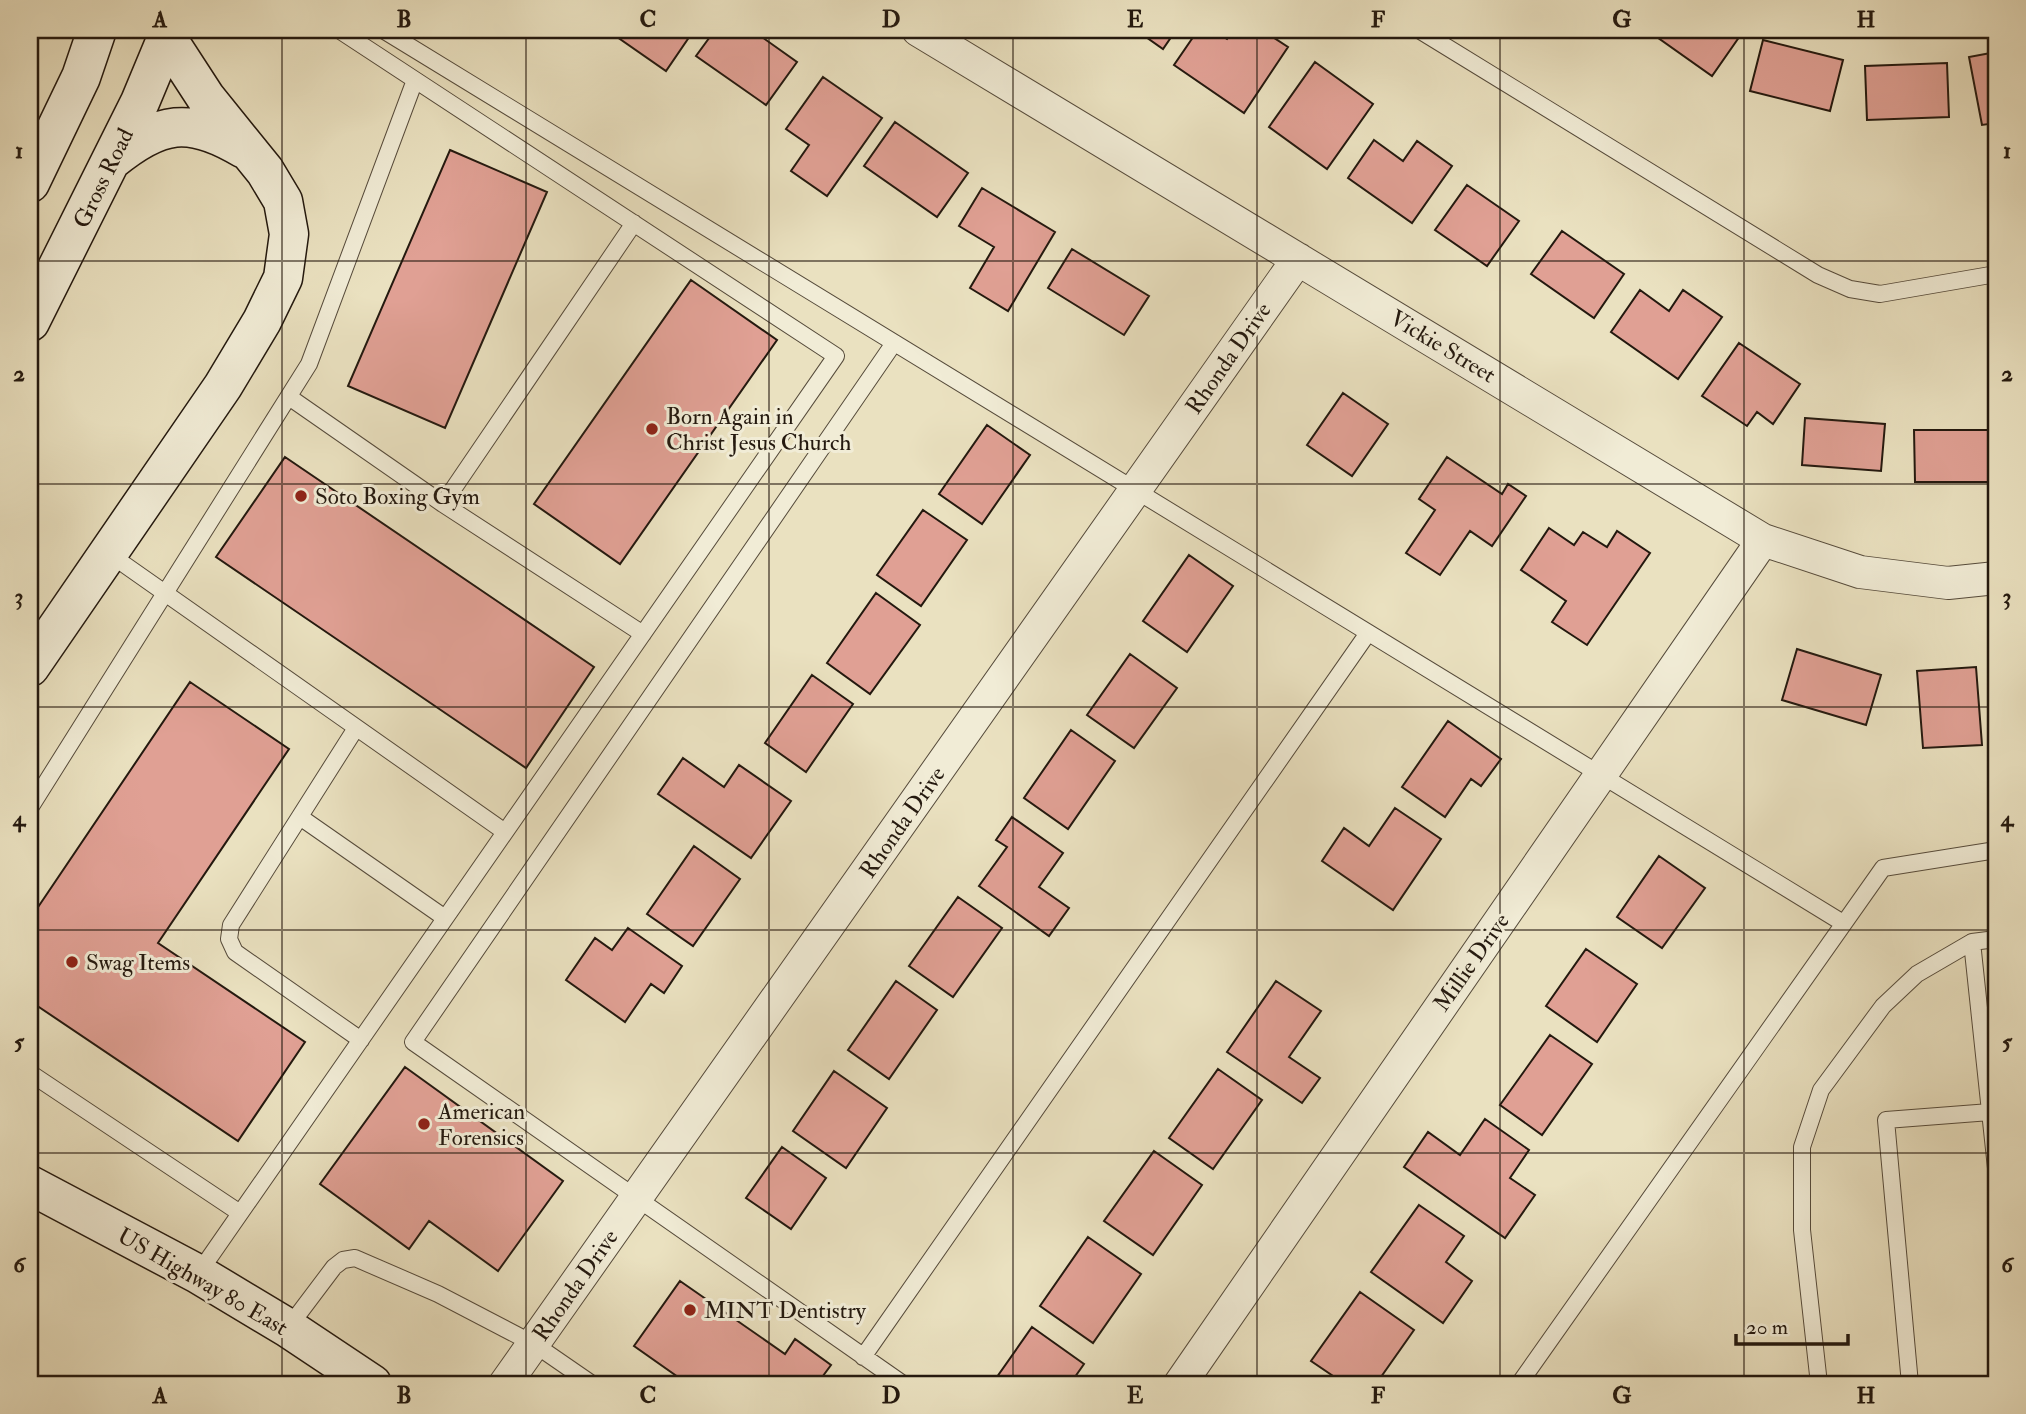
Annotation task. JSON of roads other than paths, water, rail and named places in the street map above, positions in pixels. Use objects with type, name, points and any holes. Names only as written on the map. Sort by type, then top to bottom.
[{"type":"main road","points":[[36,169],[81,77],[97,30]]},
{"type":"main road","points":[[30,667],[223,386],[262,321],[282,278],[289,234],[283,201],[265,171],[206,98],[169,34]]},
{"type":"main road","name":"Gross Road","points":[[30,322],[112,161],[169,34]]},
{"type":"main road","points":[[30,111],[36,169]]},
{"type":"main road","points":[[112,161],[134,142],[163,128],[200,128],[225,137],[246,150]]},
{"type":"main road","name":"US Highway 80 East","points":[[30,1185],[198,1274],[288,1328],[372,1384]]},
{"type":"street","name":"Vickie Street","points":[[918,30],[1763,540],[1860,572],[1948,583],[1996,578]]},
{"type":"street","name":"Rhonda Drive","points":[[505,1384],[1298,259]]},
{"type":"street","name":"Millie Drive","points":[[1180,1384],[1763,540]]},
{"type":"lane","points":[[198,1274],[836,356],[339,30]]},
{"type":"lane","points":[[383,30],[1843,923]]},
{"type":"lane","points":[[1419,30],[1818,275],[1850,289],[1880,294],[1996,274]]},
{"type":"lane","points":[[30,808],[309,364],[415,80]]},
{"type":"lane","points":[[443,505],[634,223]]},
{"type":"lane","points":[[894,343],[413,1042],[902,1384]]},
{"type":"lane","points":[[289,397],[443,505],[643,634]]},
{"type":"lane","points":[[108,553],[505,832]]},
{"type":"lane","points":[[863,1357],[1368,633]]},
{"type":"lane","points":[[356,728],[231,925],[229,939],[235,952],[360,1040]]},
{"type":"lane","points":[[300,817],[445,918]]},
{"type":"lane","points":[[1519,1384],[1883,868],[1996,850]]},
{"type":"lane","points":[[1819,1384],[1802,1230],[1802,1147],[1821,1090],[1883,1006],[1917,974],[1972,942],[1996,939]]},
{"type":"lane","points":[[1972,942],[1996,1168]]},
{"type":"lane","points":[[30,1073],[240,1213]]},
{"type":"lane","points":[[1910,1384],[1886,1120],[1990,1112]]},
{"type":"lane","points":[[288,1328],[334,1267],[343,1260],[355,1258],[439,1294],[534,1344],[592,1384]]},
{"type":"place","name":"Born Again in Christ Jesus Church","points":[[652,429]]},
{"type":"place","name":"Soto Boxing Gym","points":[[301,496]]},
{"type":"place","name":"Swag Items","points":[[72,962]]},
{"type":"place","name":"American Forensics","points":[[424,1124]]},
{"type":"place","name":"MINT Dentistry","points":[[690,1310]]}]
